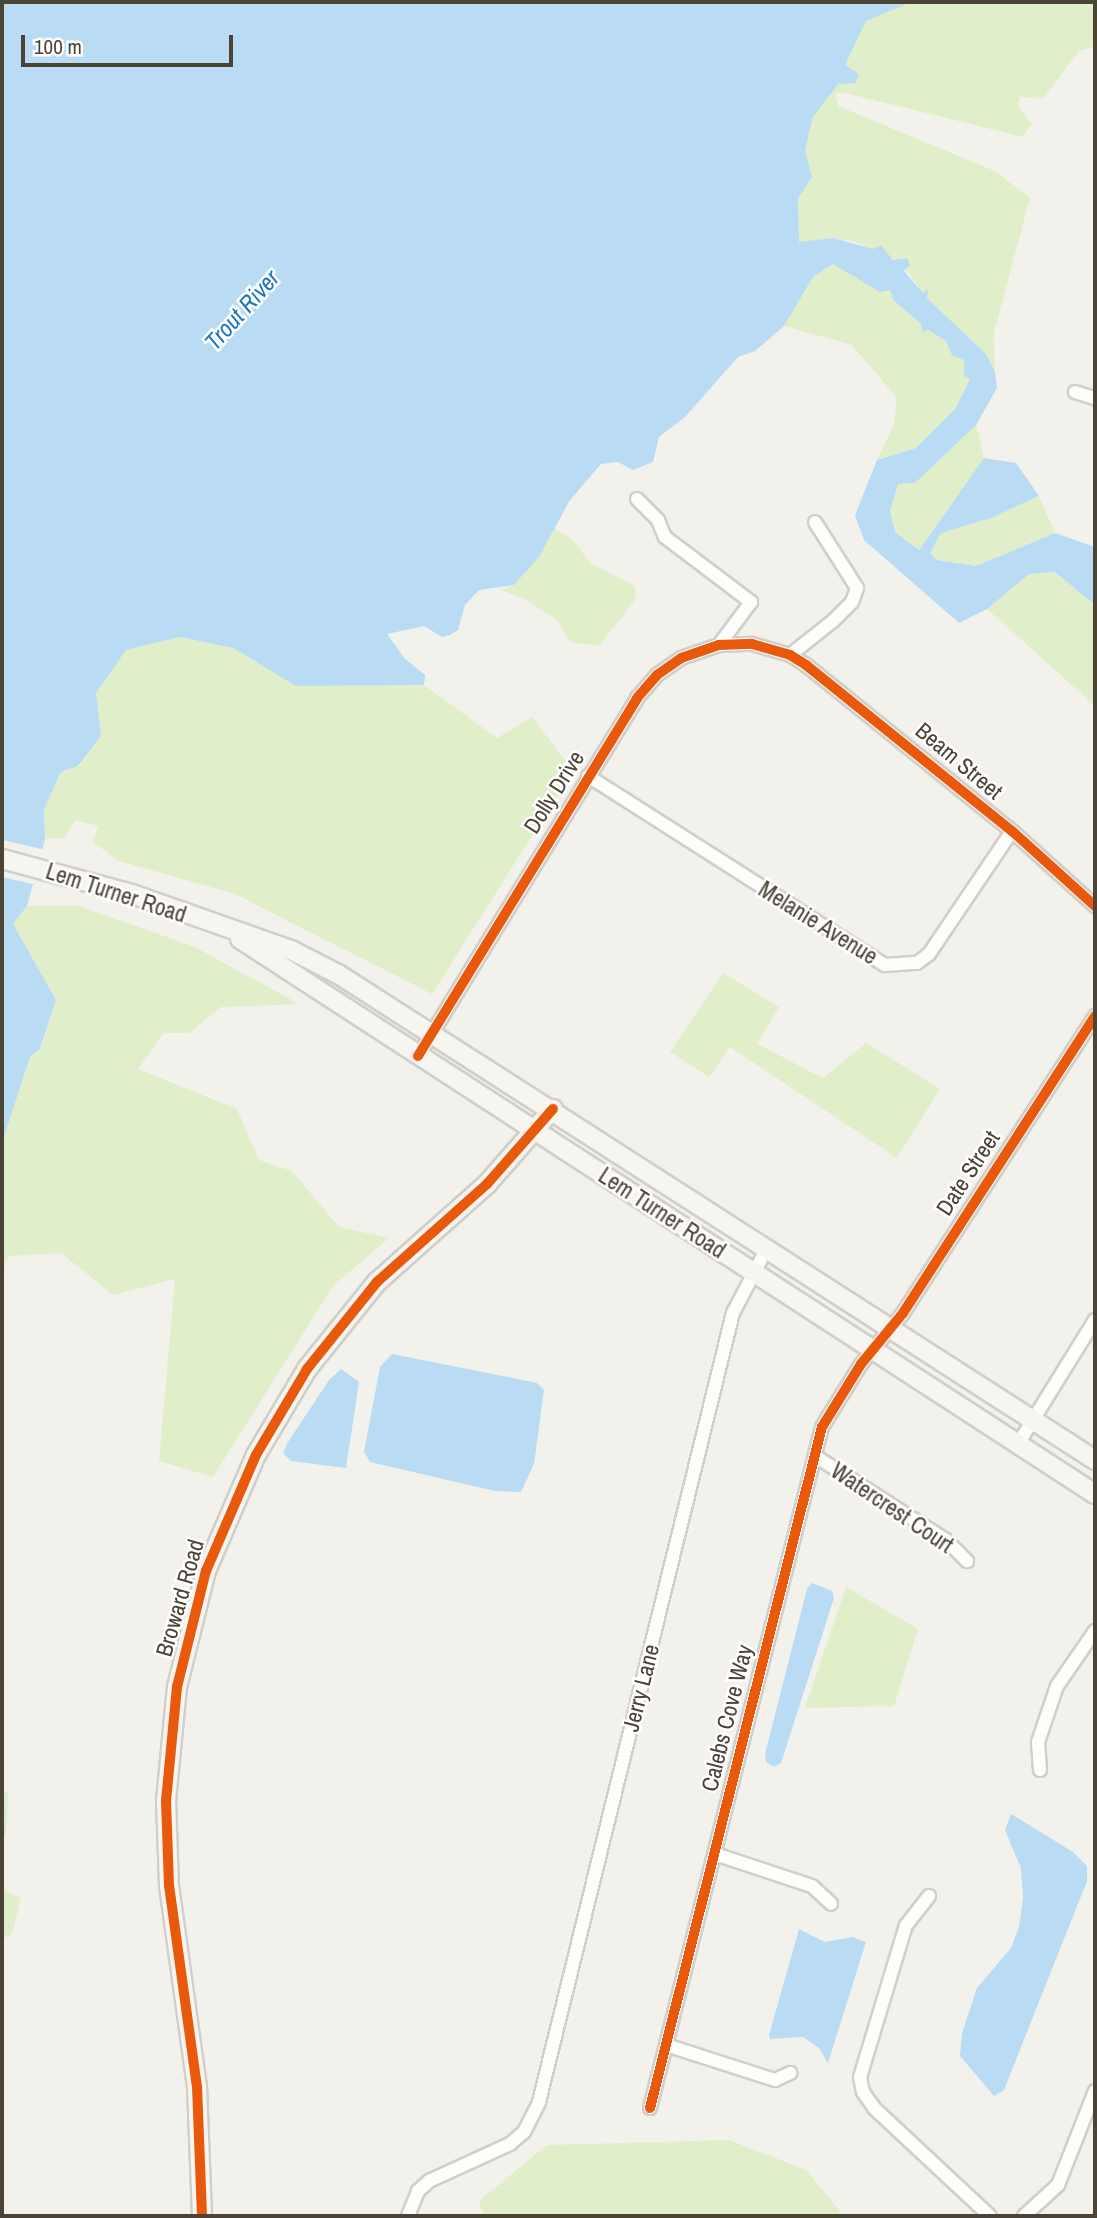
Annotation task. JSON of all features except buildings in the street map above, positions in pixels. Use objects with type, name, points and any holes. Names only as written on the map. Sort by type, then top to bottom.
[{"type":"main road","name":"Lem Turner Road","points":[[2,859],[70,875],[291,950],[433,1032],[1095,1460]]},
{"type":"main road","name":"Lem Turner Road","points":[[229,931],[1095,1494]]},
{"type":"main road","name":"Broward Road","points":[[202,2216],[197,2087],[170,1900],[166,1801],[177,1687],[206,1571],[256,1455],[307,1370],[377,1282],[487,1184],[536,1132],[553,1109]]},
{"type":"street","points":[[1074,392],[1095,398]]},
{"type":"street","points":[[637,499],[658,520],[665,537],[751,602],[719,645]]},
{"type":"street","points":[[790,655],[833,621],[852,602],[857,588],[815,522]]},
{"type":"street","name":"Dolly Drive","points":[[418,1056],[588,776],[657,675],[681,658],[719,645],[752,644],[790,655]]},
{"type":"street","name":"Beam Street","points":[[790,655],[1012,831],[1095,906]]},
{"type":"street","name":"Melanie Avenue","points":[[588,776],[885,965],[917,963],[929,954],[1012,831]]},
{"type":"street","name":"Date Street","points":[[872,1350],[891,1327],[1095,1016]]},
{"type":"street","name":"Jerry Lane","points":[[408,2216],[418,2191],[429,2181],[503,2148],[524,2132],[539,2102],[733,1313],[767,1248]]},
{"type":"street","points":[[1018,1444],[1031,1419],[1095,1320]]},
{"type":"street","name":"Calebs Cove Way","points":[[650,2108],[815,1456],[830,1412],[872,1350]]},
{"type":"street","name":"Watercrest Court","points":[[815,1456],[946,1541],[967,1561]]},
{"type":"street","points":[[1040,1770],[1038,1742],[1057,1686],[1095,1631]]},
{"type":"street","points":[[715,1854],[812,1886],[831,1904]]},
{"type":"street","points":[[929,1896],[906,1925],[862,2059],[862,2084],[874,2108],[990,2216]]},
{"type":"street","points":[[666,2045],[775,2080],[790,2073]]},
{"type":"street","points":[[1024,2216],[1058,2185],[1095,2091]]},
{"type":"green space","points":[[912,2],[1095,2],[1095,46],[1079,51],[1043,99],[1020,97],[1018,106],[1032,124],[1023,137],[841,92],[835,94],[838,106],[995,171],[1030,198],[994,333],[995,372],[986,354],[927,298],[927,290],[923,293],[901,262],[853,241],[833,238],[799,243],[798,200],[812,177],[805,150],[813,117],[866,21]]},
{"type":"green space","points":[[833,263],[880,292],[890,290],[893,301],[921,324],[923,333],[928,330],[946,340],[964,360],[964,376],[970,379],[957,408],[916,448],[877,460],[894,424],[897,398],[852,345],[784,326],[813,277]]},
{"type":"green space","points":[[976,425],[984,458],[919,550],[895,532],[889,511],[898,484],[915,483]]},
{"type":"green space","points":[[1039,496],[1055,533],[976,566],[937,560],[930,553],[941,533],[991,518]]},
{"type":"green space","points":[[554,528],[574,541],[590,563],[635,586],[635,600],[599,646],[570,642],[558,621],[527,600],[501,590],[514,585],[538,558]]},
{"type":"green space","points":[[1055,572],[1095,605],[1095,706],[987,609],[1028,574]]},
{"type":"green space","points":[[180,637],[233,648],[296,686],[424,685],[497,738],[532,717],[573,771],[432,994],[235,894],[119,861],[93,842],[98,826],[75,820],[65,838],[45,839],[44,809],[61,772],[79,766],[101,736],[96,693],[126,650]]},
{"type":"green space","points":[[27,906],[79,906],[195,947],[299,1004],[221,1007],[189,1033],[164,1033],[138,1069],[237,1109],[259,1160],[292,1171],[339,1227],[389,1238],[333,1286],[213,1477],[159,1461],[175,1279],[113,1295],[61,1253],[8,1256],[2,1275],[2,1143],[30,1057],[41,1049],[56,1000],[13,924]]},
{"type":"green space","points":[[723,973],[779,1007],[757,1044],[823,1078],[866,1043],[940,1089],[897,1158],[730,1047],[709,1077],[670,1052]]},
{"type":"green space","points":[[846,1587],[918,1629],[894,1706],[805,1708]]},
{"type":"green space","points":[[2,1791],[8,1793],[6,1837],[2,1837]]},
{"type":"green space","points":[[2,1889],[21,1898],[12,1934],[2,1939]]},
{"type":"green space","points":[[729,2140],[806,2170],[844,2216],[484,2216],[479,2201],[547,2145]]},
{"type":"water","name":"Trout River","points":[[2,2],[912,2],[866,21],[845,65],[859,74],[856,83],[838,84],[813,117],[805,150],[812,177],[798,199],[799,242],[833,238],[873,249],[881,245],[893,260],[907,258],[910,265],[904,271],[923,293],[928,289],[927,298],[986,354],[995,372],[997,388],[976,425],[915,483],[898,484],[890,511],[895,532],[919,550],[984,458],[1016,463],[1039,496],[991,518],[941,533],[930,553],[937,560],[976,566],[1055,533],[1095,547],[1095,605],[1055,572],[1029,574],[987,609],[959,623],[864,540],[855,515],[877,460],[916,448],[956,408],[970,379],[964,376],[964,360],[952,355],[946,341],[928,330],[923,333],[921,324],[893,300],[890,290],[880,292],[833,264],[813,277],[784,326],[755,351],[738,357],[685,417],[659,437],[653,462],[633,470],[618,462],[601,464],[570,500],[539,557],[514,585],[479,590],[465,605],[458,630],[450,635],[442,637],[424,626],[387,634],[405,659],[425,675],[424,685],[296,686],[233,648],[180,637],[126,650],[96,693],[101,736],[78,766],[61,772],[44,809],[45,839],[27,906],[13,924],[56,1000],[40,1049],[30,1057],[2,1143]]},
{"type":"water","points":[[392,1354],[537,1383],[544,1390],[534,1464],[521,1492],[495,1491],[370,1462],[364,1452],[380,1367]]},
{"type":"water","points":[[341,1369],[359,1382],[346,1468],[291,1461],[283,1453],[288,1442],[329,1380]]},
{"type":"water","points":[[812,1583],[832,1591],[834,1598],[781,1763],[774,1767],[766,1762],[765,1754],[807,1589]]},
{"type":"water","points":[[1011,1814],[1073,1852],[1087,1866],[1087,1881],[1004,2090],[994,2096],[960,2056],[962,2033],[977,1988],[1011,1948],[1019,1927],[1023,1898],[1021,1868],[1005,1830]]},
{"type":"water","points":[[799,1929],[825,1942],[852,1937],[866,1942],[828,2063],[819,2048],[803,2037],[770,2039],[769,2035]]},
{"type":"pier","points":[[2,840],[46,850],[37,885],[2,877]]},
{"type":"cycle path","points":[[418,1056],[637,698],[657,675],[681,658],[719,645],[752,644],[790,655],[806,665],[1012,831],[1095,906]]},
{"type":"cycle path","points":[[650,2108],[822,1427],[861,1364],[903,1313],[1095,1016]]},
{"type":"cycle path","points":[[202,2216],[197,2087],[169,1886],[166,1801],[177,1687],[206,1571],[256,1455],[307,1369],[377,1282],[487,1184],[553,1109]]}]
